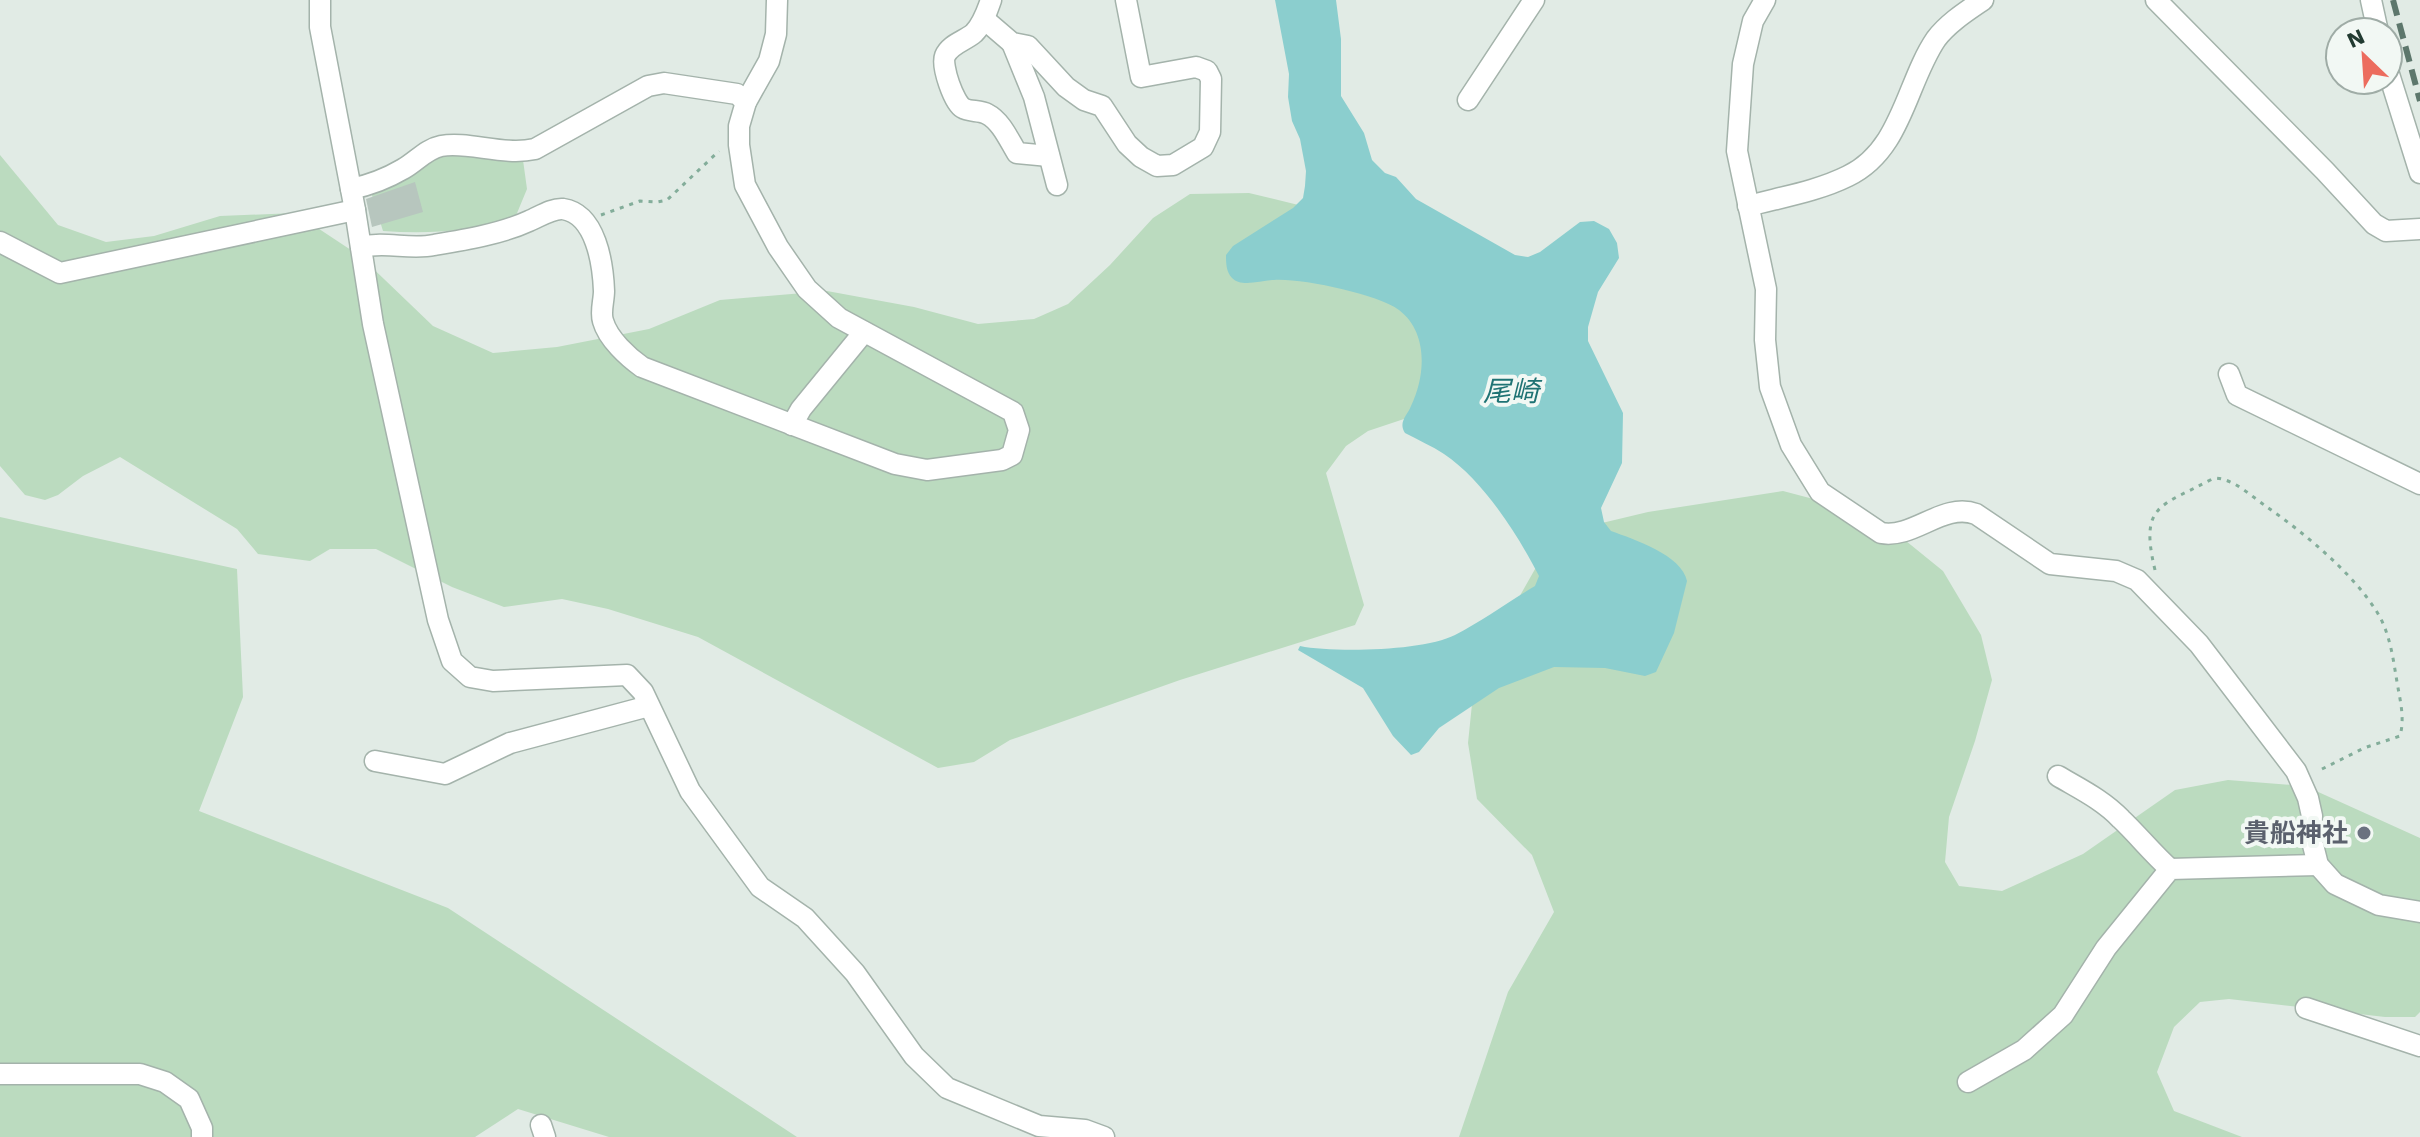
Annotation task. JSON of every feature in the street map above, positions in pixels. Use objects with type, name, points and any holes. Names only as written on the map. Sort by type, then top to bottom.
[{"type":"street","points":[[320,0],[320,27],[373,324],[438,620],[452,661],[470,677],[493,681],[627,675],[643,692],[690,791],[760,887],[805,918],[855,973],[914,1056],[947,1088],[1039,1126],[1085,1130],[1104,1137]]},
{"type":"street","points":[[361,247],[374,244],[429,246],[518,226],[551,211],[565,209],[589,225],[594,236],[604,292],[601,318],[606,329],[629,358],[642,367],[895,464],[927,470],[1002,460],[1012,455],[1019,430],[1013,412],[839,318],[807,289],[778,247],[745,185],[739,126],[746,102],[769,61],[776,34],[777,0]]},
{"type":"street","points":[[1012,43],[1028,46],[1066,87],[1084,100],[1102,106],[1127,144],[1141,157],[1157,166],[1173,165],[1203,147],[1210,132],[1211,79],[1207,71],[1196,67],[1141,77],[1126,0]]},
{"type":"street","points":[[1468,100],[1534,0]]},
{"type":"street","points":[[1765,0],[1753,21],[1742,79],[1737,151],[1766,289],[1765,340],[1770,387],[1791,445],[1820,492],[1881,533],[1893,535],[1966,510],[2050,564],[2116,571],[2137,580],[2199,644],[2279,747],[2301,781],[2312,816],[2311,837],[2318,865],[2335,884],[2379,905],[2420,912]]},
{"type":"street","points":[[1748,206],[1851,175],[1878,154],[1906,106],[1928,52],[1938,36],[1983,0]]},
{"type":"street","points":[[2156,0],[2374,224],[2386,231],[2420,229]]},
{"type":"street","points":[[1049,156],[1017,153],[997,122],[985,112],[964,109],[958,103],[944,68],[945,56],[974,33],[988,10],[1012,43],[1034,97],[1057,185]]},
{"type":"street","points":[[351,189],[375,184],[405,168],[429,150],[443,145],[520,152],[535,149],[656,84],[737,94],[746,102]]},
{"type":"street","points":[[2396,96],[2420,173]]},
{"type":"street","points":[[0,242],[60,273],[355,210]]},
{"type":"street","points":[[792,425],[801,409],[864,332]]},
{"type":"street","points":[[2229,374],[2237,395],[2420,484]]},
{"type":"street","points":[[375,761],[445,774],[510,743],[649,706]]},
{"type":"street","points":[[2058,776],[2092,795],[2120,818],[2170,869],[2318,865]]},
{"type":"street","points":[[1968,1082],[2024,1050],[2063,1015],[2106,948],[2170,869]]},
{"type":"street","points":[[2306,1008],[2420,1046]]},
{"type":"street","points":[[0,1074],[140,1074],[153,1078],[165,1082],[189,1099],[202,1128],[202,1137]]},
{"type":"path","points":[[589,225],[606,211],[640,201],[667,200],[731,140],[739,139]]},
{"type":"path","points":[[2156,575],[2148,542],[2151,517],[2161,507],[2201,485],[2214,478],[2222,478],[2291,524],[2330,558],[2377,612],[2392,652],[2403,724],[2400,736],[2364,748],[2301,781]]},
{"type":"green space","points":[[443,152],[523,160],[527,189],[515,218],[450,231],[383,231],[371,192],[412,176],[419,166]]},
{"type":"green space","points":[[0,155],[58,225],[106,242],[154,236],[220,216],[295,213],[360,256],[433,326],[493,353],[557,347],[649,329],[720,300],[827,291],[914,307],[978,324],[1034,319],[1068,304],[1110,265],[1153,218],[1190,194],[1249,193],[1327,212],[1418,256],[1455,402],[1368,431],[1346,446],[1326,473],[1364,605],[1355,625],[1180,680],[1010,740],[974,762],[938,768],[698,637],[608,609],[562,599],[504,607],[452,587],[376,549],[330,549],[310,561],[258,554],[237,529],[120,457],[83,476],[58,495],[45,500],[25,495],[0,466]]},
{"type":"green space","points":[[1783,491],[1874,515],[1943,571],[1981,635],[1992,680],[1949,817],[1945,862],[1959,886],[2002,891],[2083,854],[2175,790],[2228,780],[2305,786],[2420,838],[2420,1012],[2415,1017],[2385,1017],[2229,999],[2200,1002],[2174,1027],[2157,1072],[2174,1111],[2242,1137],[1459,1137],[1508,992],[1554,912],[1532,855],[1477,799],[1468,743],[1475,675],[1543,555],[1581,528],[1648,512]]},
{"type":"green space","points":[[0,517],[237,569],[243,697],[199,811],[448,908],[797,1137],[609,1137],[518,1109],[475,1137],[0,1137]]},
{"type":"water","name":"尾崎","points":[[1275,0],[1336,0],[1341,39],[1341,96],[1364,133],[1372,160],[1385,173],[1396,177],[1416,199],[1515,255],[1528,257],[1540,252],[1580,222],[1594,221],[1609,229],[1617,243],[1619,258],[1598,292],[1588,327],[1588,341],[1623,413],[1622,463],[1601,508],[1604,522],[1611,531],[1667,556],[1676,563],[1687,581],[1674,633],[1656,672],[1645,676],[1605,668],[1554,667],[1499,688],[1439,728],[1419,752],[1411,755],[1393,736],[1363,688],[1298,650],[1300,646],[1379,649],[1441,640],[1465,630],[1535,586],[1539,576],[1510,526],[1472,478],[1444,454],[1405,433],[1403,422],[1420,381],[1422,355],[1415,330],[1399,310],[1374,298],[1320,284],[1286,280],[1241,283],[1229,273],[1226,255],[1233,246],[1293,208],[1303,198],[1306,171],[1300,139],[1292,121],[1288,97],[1289,74]]},
{"type":"building","points":[[415,182],[423,212],[372,227],[366,199]]},
{"type":"railway","points":[[2393,0],[2420,101]]},
{"type":"place","name":"貴船神社","points":[[2364,833]]}]
